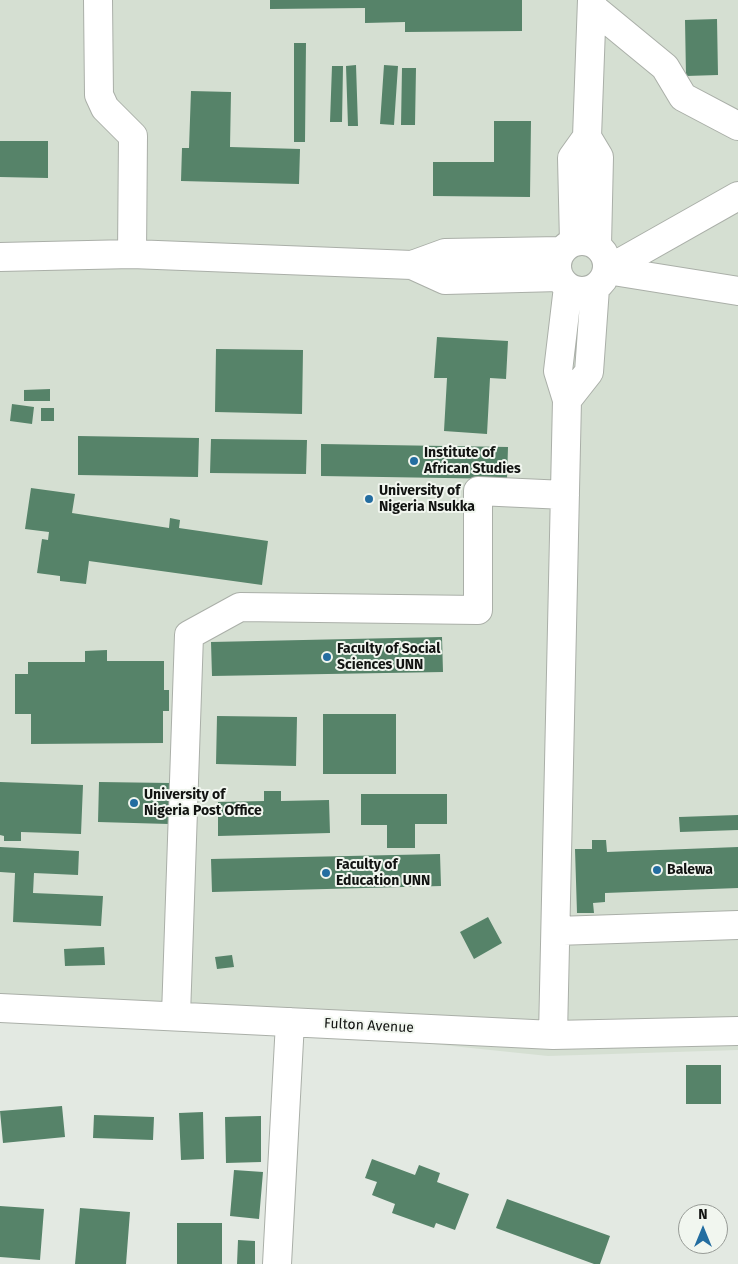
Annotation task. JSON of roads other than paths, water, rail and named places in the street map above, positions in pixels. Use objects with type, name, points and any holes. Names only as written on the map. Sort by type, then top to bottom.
[{"type":"street","points":[[98,0],[99,95],[105,108],[133,136],[132,254]]},
{"type":"street","points":[[592,4],[665,67],[683,97],[738,126]]},
{"type":"street","points":[[553,1034],[567,400],[558,371],[572,260],[598,158],[587,137],[592,4]]},
{"type":"street","points":[[572,260],[576,291],[586,291],[601,279],[738,196]]},
{"type":"street","points":[[0,256],[132,254],[412,265],[445,280],[572,260],[604,252],[589,372],[567,400]]},
{"type":"street","points":[[601,279],[738,291]]},
{"type":"street","points":[[176,1015],[189,634],[240,607],[478,610],[478,491],[565,495]]},
{"type":"street","points":[[556,931],[738,925]]},
{"type":"street","name":"Fulton Avenue","points":[[0,1008],[553,1034],[738,1031]]},
{"type":"street","points":[[277,1264],[290,1022]]},
{"type":"place","name":"Institute of African Studies","points":[[414,461]]},
{"type":"place","name":"University of Nigeria Nsukka","points":[[369,499]]},
{"type":"place","name":"Faculty of Social Sciences UNN","points":[[327,657]]},
{"type":"place","name":"University of Nigeria Post Office","points":[[134,803]]},
{"type":"place","name":"Balewa","points":[[657,870]]},
{"type":"place","name":"Faculty of Education UNN","points":[[326,873]]}]
